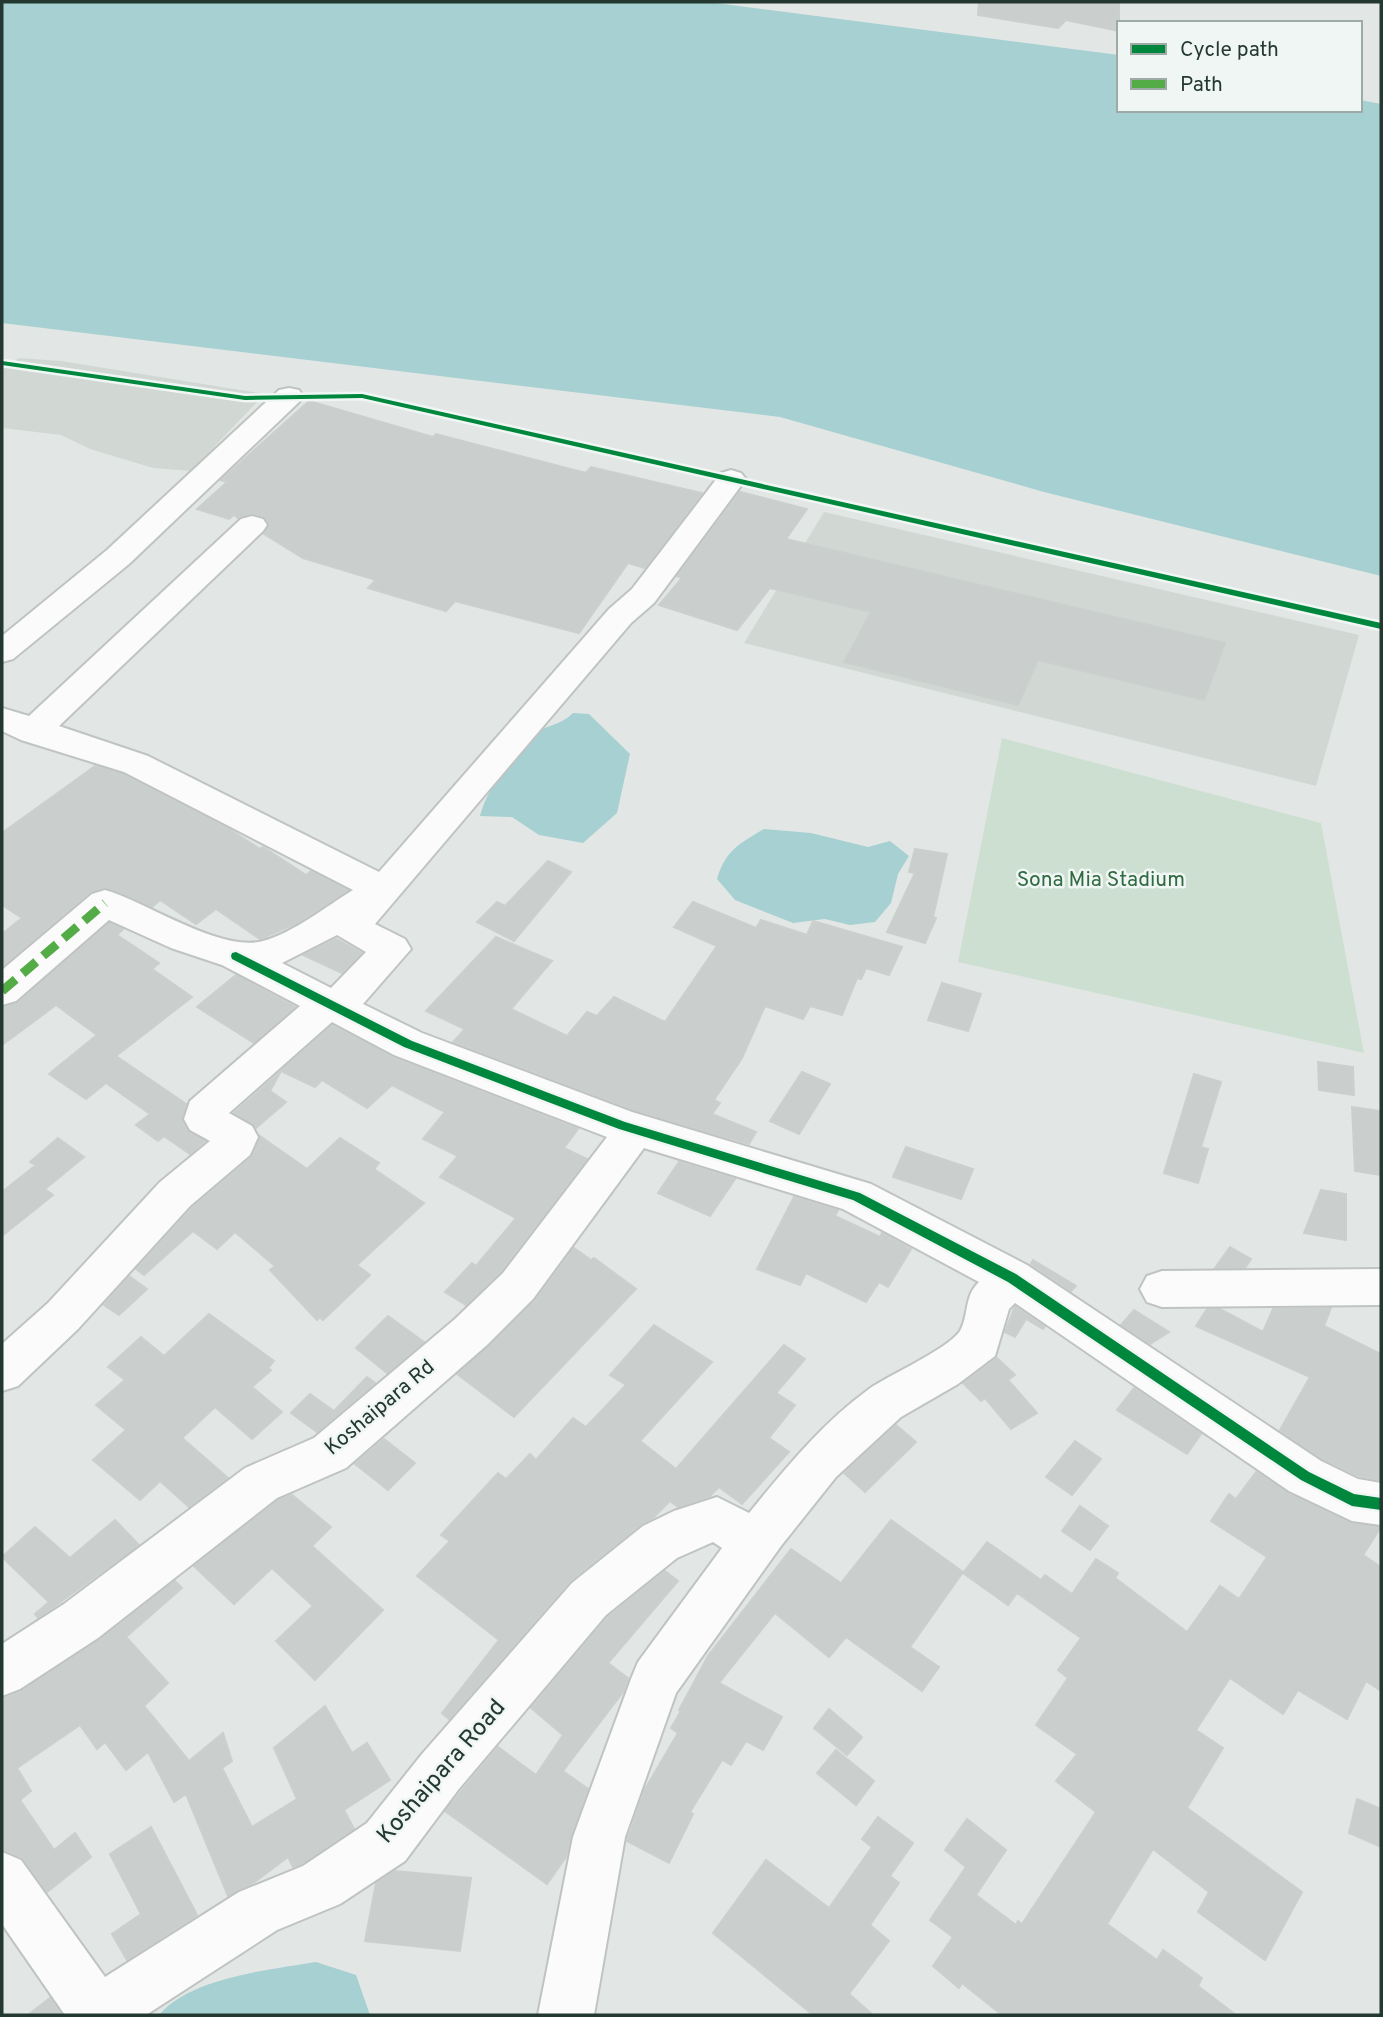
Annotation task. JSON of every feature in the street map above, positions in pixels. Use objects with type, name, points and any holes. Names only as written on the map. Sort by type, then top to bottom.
[{"type":"street","points":[[2,652],[117,557],[289,396]]},
{"type":"street","points":[[2,1371],[63,1316],[175,1194],[236,1143],[238,1137],[234,1133],[204,1119],[204,1112],[332,1005],[392,949],[351,928],[620,616],[642,596],[731,479]]},
{"type":"street","points":[[17,725],[252,525]]},
{"type":"street","points":[[17,725],[136,764],[382,890]]},
{"type":"street","points":[[236,956],[263,956],[316,930],[382,890]]},
{"type":"street","points":[[2,992],[106,903],[178,935],[236,956],[408,1044],[635,1130],[856,1196],[1012,1278],[1305,1476],[1352,1500],[1381,1504]]},
{"type":"street","name":"Koshaipara Rd","points":[[2,1672],[81,1621],[261,1483],[330,1453],[471,1332],[518,1286],[635,1130]]},
{"type":"street","points":[[566,2015],[599,1837],[656,1679],[755,1542],[820,1462],[885,1402],[942,1370],[979,1342],[989,1300],[1012,1278]]},
{"type":"street","points":[[1162,1289],[1381,1287]]},
{"type":"street","name":"Koshaipara Road","points":[[2,1880],[98,2014],[258,1911],[320,1885],[386,1842],[440,1772],[589,1599],[660,1542],[691,1526],[717,1519],[755,1542]]},
{"type":"shaded area","points":[[19,358],[61,361],[265,394],[191,471],[153,468],[90,449],[61,435],[2,428],[2,369]]},
{"type":"shaded area","points":[[824,512],[1359,635],[1316,786],[744,643]]},
{"type":"green space","name":"Sona Mia Stadium","points":[[1002,738],[1321,823],[1364,1053],[958,962]]},
{"type":"water","points":[[2,2],[708,2],[1117,55],[1117,112],[1362,112],[1362,100],[1381,104],[1381,576],[1044,492],[780,417],[2,323]]},
{"type":"water","points":[[573,713],[589,714],[630,754],[617,813],[583,843],[539,835],[512,817],[480,816],[488,794],[518,751],[539,731]]},
{"type":"water","points":[[764,829],[811,833],[868,847],[890,841],[909,856],[898,874],[891,903],[875,922],[850,925],[825,919],[793,923],[735,900],[717,879],[724,861],[734,849]]},
{"type":"water","points":[[316,1962],[356,1975],[370,2015],[159,2015],[173,2002],[210,1984],[254,1972]]},
{"type":"building","points":[[979,2],[1119,2],[1117,31],[1066,20],[1058,28],[978,15]]},
{"type":"building","points":[[309,401],[433,437],[436,434],[586,473],[591,467],[702,493],[645,568],[628,563],[579,633],[455,601],[446,611],[368,588],[376,580],[303,558],[264,534],[269,526],[264,516],[251,513],[238,518],[234,515],[229,519],[197,509],[227,482],[221,480]]},
{"type":"building","points":[[740,492],[807,509],[786,539],[1225,643],[1204,700],[1038,660],[1018,705],[844,662],[871,612],[770,588],[737,630],[659,605],[682,578],[677,576]]},
{"type":"building","points":[[95,766],[123,774],[229,829],[260,849],[263,847],[306,875],[311,871],[348,890],[297,923],[260,939],[216,909],[196,924],[160,900],[152,907],[104,887],[90,892],[2,967],[2,934],[22,918],[2,905],[2,833]]},
{"type":"building","points":[[915,849],[947,854],[933,917],[936,918],[925,943],[887,932],[915,873],[909,872]]},
{"type":"building","points":[[548,861],[571,872],[514,941],[477,922],[497,902],[505,906]]},
{"type":"building","points":[[693,902],[756,928],[761,920],[807,935],[813,921],[902,947],[889,975],[866,968],[861,979],[857,978],[842,1015],[810,1006],[803,1019],[765,1006],[742,1058],[714,1100],[720,1103],[712,1114],[756,1132],[749,1144],[633,1110],[453,1042],[465,1029],[426,1011],[496,937],[552,961],[511,1009],[567,1036],[587,1012],[597,1016],[614,997],[665,1022],[717,946],[674,927]]},
{"type":"building","points":[[109,923],[123,929],[117,935],[159,963],[152,969],[192,997],[116,1056],[186,1104],[182,1120],[189,1132],[205,1141],[190,1154],[164,1136],[158,1141],[136,1125],[150,1114],[106,1083],[86,1099],[49,1074],[97,1035],[56,1005],[2,1045],[2,1007],[18,1003]]},
{"type":"building","points":[[336,939],[362,953],[342,973],[303,955]]},
{"type":"building","points":[[236,975],[295,1007],[254,1043],[197,1007]]},
{"type":"building","points":[[942,983],[981,994],[968,1031],[928,1020]]},
{"type":"building","points":[[332,1025],[393,1057],[578,1129],[564,1148],[587,1159],[501,1271],[466,1305],[445,1292],[472,1263],[476,1266],[516,1218],[440,1177],[458,1156],[423,1139],[445,1112],[392,1085],[367,1108],[322,1080],[315,1087],[281,1071],[270,1091],[286,1102],[256,1128],[234,1113]]},
{"type":"building","points":[[1318,1062],[1353,1067],[1354,1095],[1319,1090]]},
{"type":"building","points":[[802,1072],[830,1084],[799,1134],[770,1121]]},
{"type":"building","points":[[1194,1074],[1221,1082],[1201,1147],[1208,1149],[1198,1183],[1164,1173]]},
{"type":"building","points":[[1352,1107],[1381,1111],[1381,1175],[1355,1171]]},
{"type":"building","points":[[260,1136],[307,1169],[340,1138],[379,1163],[374,1169],[424,1203],[357,1265],[370,1275],[323,1320],[320,1317],[317,1320],[270,1270],[275,1266],[235,1232],[217,1249],[193,1231],[144,1275],[136,1269],[192,1208],[252,1157]]},
{"type":"building","points":[[58,1138],[84,1157],[45,1189],[53,1195],[2,1236],[2,1192],[36,1165],[30,1162]]},
{"type":"building","points":[[906,1147],[973,1169],[961,1199],[893,1177]]},
{"type":"building","points":[[679,1162],[735,1179],[710,1216],[658,1193]]},
{"type":"building","points":[[1321,1190],[1346,1194],[1346,1240],[1304,1233]]},
{"type":"building","points":[[794,1197],[838,1210],[835,1216],[880,1237],[882,1233],[911,1249],[888,1287],[879,1282],[866,1302],[806,1273],[800,1285],[757,1269]]},
{"type":"building","points":[[1230,1247],[1251,1259],[1245,1268],[1215,1268]]},
{"type":"building","points":[[574,1248],[591,1260],[594,1258],[636,1289],[514,1417],[457,1374],[535,1301]]},
{"type":"building","points":[[1033,1260],[1076,1286],[1071,1291],[1031,1264]]},
{"type":"building","points":[[129,1276],[147,1289],[119,1315],[104,1305]]},
{"type":"building","points":[[1015,1306],[1045,1326],[1043,1329],[1026,1319],[1015,1337],[1005,1332]]},
{"type":"building","points":[[1331,1308],[1324,1326],[1381,1354],[1381,1480],[1359,1476],[1322,1459],[1280,1430],[1310,1377],[1196,1326],[1207,1309],[1220,1309],[1263,1332],[1273,1309]]},
{"type":"building","points":[[1134,1310],[1169,1332],[1150,1344],[1121,1325]]},
{"type":"building","points":[[209,1314],[274,1361],[268,1368],[271,1370],[252,1387],[282,1412],[252,1439],[215,1407],[182,1438],[228,1478],[189,1507],[160,1481],[140,1500],[93,1460],[126,1430],[96,1405],[125,1380],[108,1367],[141,1337],[164,1356]]},
{"type":"building","points":[[388,1316],[424,1342],[387,1373],[356,1348]]},
{"type":"building","points":[[654,1325],[712,1362],[640,1441],[676,1469],[784,1345],[805,1359],[776,1393],[795,1405],[769,1438],[789,1452],[742,1504],[719,1487],[710,1496],[678,1507],[670,1501],[653,1518],[641,1524],[570,1581],[449,1719],[442,1713],[499,1640],[417,1576],[450,1541],[441,1535],[498,1473],[506,1479],[530,1454],[536,1460],[573,1418],[586,1427],[626,1385],[610,1375]]},
{"type":"building","points":[[997,1358],[1015,1375],[1008,1380],[1037,1413],[1011,1429],[985,1398],[981,1401],[963,1383]]},
{"type":"building","points":[[367,1377],[375,1383],[317,1432],[291,1413],[310,1394],[334,1411]]},
{"type":"building","points":[[1134,1388],[1201,1434],[1187,1454],[1117,1410]]},
{"type":"building","points":[[896,1425],[916,1442],[865,1492],[844,1473]]},
{"type":"building","points":[[384,1439],[415,1463],[388,1490],[355,1464]]},
{"type":"building","points":[[1075,1441],[1101,1459],[1072,1495],[1046,1477]]},
{"type":"building","points":[[1256,1472],[1288,1493],[1351,1523],[1381,1527],[1363,1555],[1381,1567],[1381,1691],[1366,1681],[1347,1719],[1298,1690],[1283,1714],[1230,1678],[1196,1730],[1223,1748],[1187,1808],[1302,1892],[1265,1960],[1198,1912],[1209,1892],[1153,1849],[1107,1924],[1157,1960],[1163,1950],[1202,1978],[1198,1986],[1236,2015],[1002,2015],[962,1983],[959,1988],[933,1966],[953,1937],[930,1920],[966,1867],[945,1850],[967,1819],[1006,1850],[976,1895],[1016,1925],[1018,1921],[1022,1924],[1096,1812],[1056,1781],[1077,1754],[1036,1725],[1068,1678],[1058,1670],[1081,1638],[1017,1593],[1008,1605],[963,1573],[987,1542],[1041,1580],[1045,1575],[1072,1594],[1096,1559],[1118,1573],[1115,1578],[1187,1632],[1220,1586],[1239,1599],[1267,1557],[1211,1521],[1229,1494],[1236,1499]]},
{"type":"building","points":[[292,1495],[331,1527],[312,1546],[383,1610],[315,1680],[276,1641],[313,1606],[272,1568],[234,1604],[194,1566],[278,1500]]},
{"type":"building","points":[[1080,1506],[1108,1526],[1090,1550],[1062,1531]]},
{"type":"building","points":[[115,1520],[139,1545],[38,1618],[35,1614],[49,1602],[2,1557],[35,1527],[70,1558]]},
{"type":"building","points":[[891,1520],[963,1572],[910,1647],[939,1667],[922,1691],[846,1637],[829,1657],[775,1613],[719,1683],[782,1717],[763,1750],[746,1741],[731,1765],[722,1760],[690,1812],[693,1814],[669,1863],[627,1841],[645,1789],[678,1733],[671,1728],[708,1656],[791,1549],[841,1583]]},
{"type":"building","points":[[665,1571],[678,1581],[608,1663],[628,1678],[623,1692],[563,1771],[588,1789],[566,1857],[547,1884],[445,1811],[498,1747],[536,1775],[563,1735],[531,1708],[608,1617]]},
{"type":"building","points":[[175,1581],[182,1588],[126,1637],[168,1683],[144,1706],[189,1761],[223,1733],[232,1761],[222,1768],[252,1827],[297,1799],[274,1748],[325,1706],[352,1753],[367,1743],[390,1780],[344,1810],[354,1829],[302,1864],[293,1867],[288,1857],[252,1884],[228,1896],[186,1794],[174,1802],[148,1752],[126,1770],[105,1742],[97,1749],[80,1725],[17,1768],[31,1791],[20,1800],[54,1850],[75,1833],[91,1857],[47,1892],[23,1858],[2,1849],[2,1698],[21,1691],[99,1640]]},
{"type":"building","points":[[829,1709],[862,1737],[847,1755],[814,1728]]},
{"type":"building","points":[[836,1750],[874,1781],[856,1805],[817,1773]]},
{"type":"building","points":[[1357,1799],[1381,1809],[1381,1847],[1349,1833]]},
{"type":"building","points":[[878,1817],[913,1843],[890,1876],[899,1883],[870,1925],[889,1941],[849,1994],[873,2015],[813,2015],[713,1933],[766,1860],[829,1908],[872,1847],[862,1839]]},
{"type":"building","points":[[151,1827],[197,1915],[127,1960],[112,1934],[141,1914],[110,1854]]},
{"type":"building","points":[[394,1871],[471,1878],[460,1951],[365,1941],[376,1883]]},
{"type":"building","points":[[50,1998],[62,2015],[28,2015]]},
{"type":"marked path","points":[[2,991],[105,903]]},
{"type":"cycle path","points":[[2,363],[245,398],[362,396],[1381,626]]},
{"type":"cycle path","points":[[236,956],[408,1044],[623,1126],[856,1196],[1012,1278],[1305,1476],[1352,1500],[1381,1504]]}]
